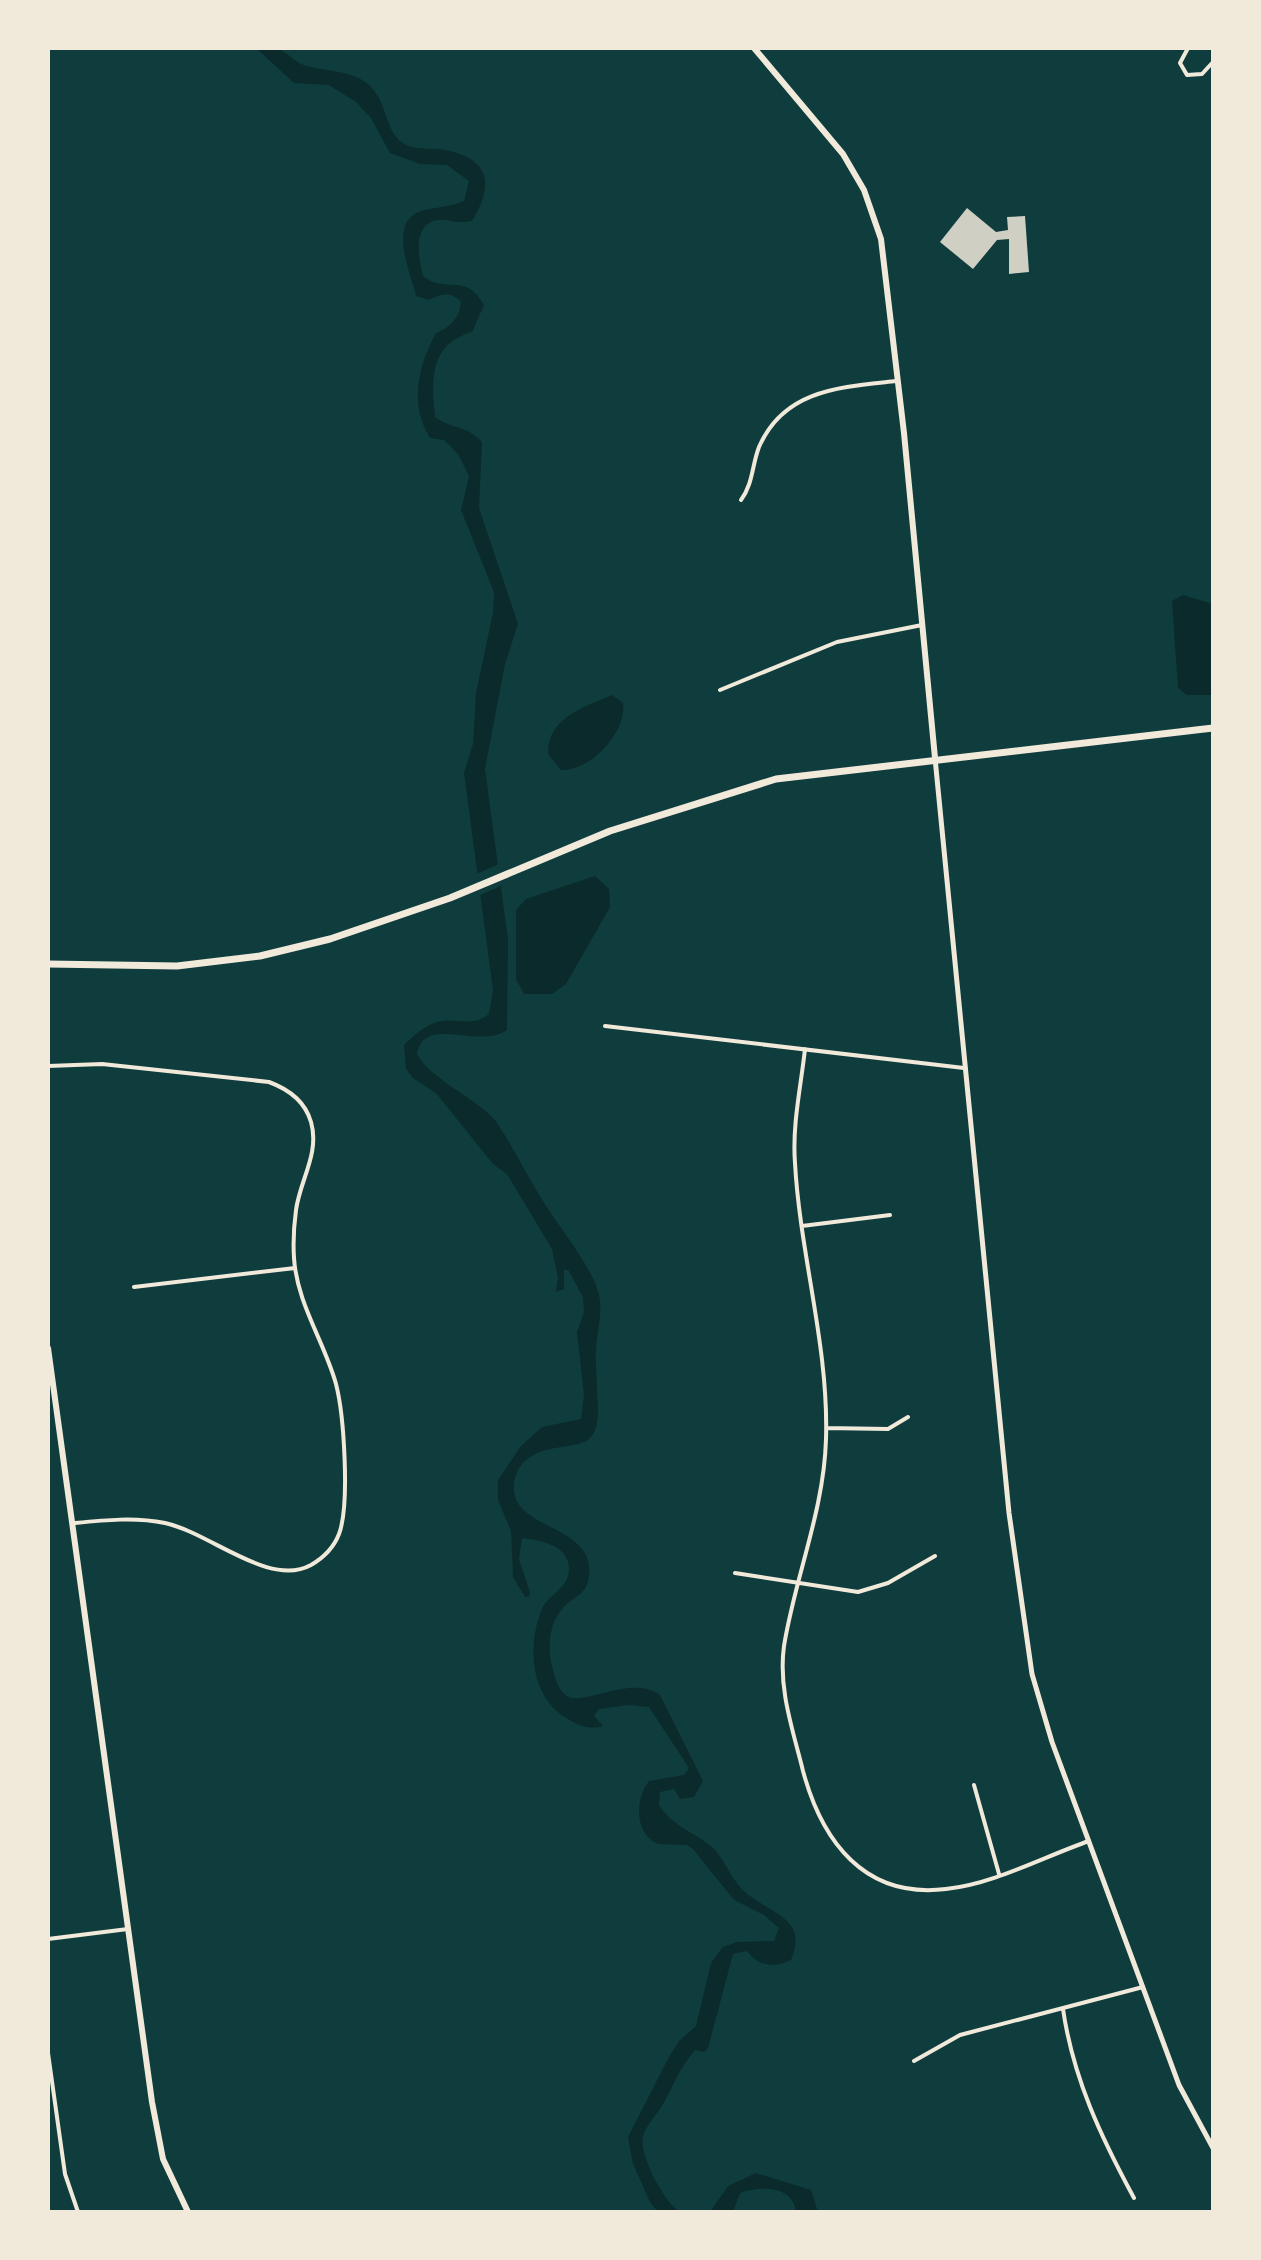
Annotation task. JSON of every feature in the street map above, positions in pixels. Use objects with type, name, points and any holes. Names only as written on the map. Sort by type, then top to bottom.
[{"type":"highway","points":[[48,964],[177,966],[260,956],[330,939],[450,898],[682,806],[776,779],[935,758],[1213,728]]},
{"type":"main road","points":[[754,48],[833,140],[864,190],[886,265],[935,758]]},
{"type":"main road","points":[[48,1348],[163,2159],[188,2212]]},
{"type":"street","points":[[1188,48],[1180,63],[1187,75],[1202,74],[1213,62]]},
{"type":"street","points":[[741,500],[767,432],[790,406],[826,389],[899,381]]},
{"type":"street","points":[[720,690],[837,642],[922,625]]},
{"type":"street","points":[[935,758],[1019,1596],[1032,1674],[1089,1841],[1179,2085],[1213,2148]]},
{"type":"street","points":[[605,1026],[964,1068]]},
{"type":"street","points":[[805,1049],[794,1157],[826,1428],[820,1493],[784,1648],[783,1685],[812,1806],[826,1833],[857,1866],[899,1885],[944,1890],[999,1874],[1089,1841]]},
{"type":"street","points":[[48,1066],[102,1064],[269,1082],[289,1091],[308,1113],[314,1142],[296,1210],[295,1268],[307,1315],[332,1372],[341,1413],[343,1515],[339,1534],[326,1553],[301,1569],[274,1571],[198,1533],[164,1523],[124,1519],[75,1523]]},
{"type":"street","points":[[802,1226],[890,1215]]},
{"type":"street","points":[[134,1287],[295,1268]]},
{"type":"street","points":[[826,1428],[888,1429],[908,1417]]},
{"type":"street","points":[[735,1573],[799,1582],[841,1592],[866,1591],[935,1556]]},
{"type":"street","points":[[974,1785],[999,1874]]},
{"type":"street","points":[[48,1939],[128,1929]]},
{"type":"street","points":[[914,2061],[960,2035],[1143,1987]]},
{"type":"street","points":[[1063,2009],[1070,2049],[1089,2110],[1134,2198]]},
{"type":"street","points":[[48,2053],[51,2096],[65,2174],[78,2212]]},
{"type":"water","points":[[256,48],[278,49],[301,64],[363,81],[375,92],[394,134],[403,143],[460,154],[480,167],[484,175],[484,196],[472,221],[446,220],[427,224],[420,239],[419,258],[423,276],[440,284],[470,289],[484,305],[472,332],[458,337],[441,354],[436,364],[433,389],[435,417],[482,442],[479,508],[518,624],[505,664],[485,769],[508,940],[507,1030],[482,1037],[430,1036],[422,1042],[417,1054],[431,1071],[495,1120],[588,1269],[600,1299],[596,1428],[582,1443],[548,1450],[525,1461],[514,1486],[517,1501],[525,1512],[567,1536],[579,1546],[587,1559],[589,1576],[586,1587],[564,1607],[550,1637],[550,1654],[558,1684],[564,1694],[575,1698],[635,1688],[648,1689],[660,1695],[703,1781],[694,1797],[680,1799],[674,1789],[660,1792],[659,1805],[677,1824],[712,1847],[743,1890],[786,1920],[795,1936],[791,1960],[785,1963],[762,1963],[747,1951],[733,1954],[708,2048],[704,2052],[695,2050],[690,2056],[644,2132],[645,2154],[654,2178],[667,2199],[680,2212],[658,2212],[650,2202],[633,2164],[628,2137],[669,2057],[679,2041],[696,2026],[711,1963],[723,1947],[737,1942],[774,1941],[779,1928],[764,1915],[734,1900],[693,1849],[687,1845],[658,1844],[644,1832],[639,1806],[644,1788],[649,1781],[684,1775],[689,1768],[649,1707],[628,1705],[599,1709],[594,1716],[603,1726],[585,1727],[556,1710],[539,1685],[533,1655],[537,1624],[545,1604],[566,1581],[568,1561],[552,1545],[522,1538],[519,1559],[530,1592],[529,1597],[525,1597],[513,1577],[511,1531],[498,1500],[498,1480],[521,1446],[542,1427],[581,1419],[584,1395],[577,1332],[584,1312],[583,1297],[569,1271],[564,1269],[564,1289],[556,1292],[558,1277],[552,1249],[507,1174],[493,1164],[436,1093],[413,1078],[406,1069],[404,1045],[411,1038],[437,1022],[470,1021],[489,1014],[493,990],[464,773],[473,744],[476,693],[493,613],[494,592],[461,510],[469,476],[458,454],[444,440],[430,438],[423,425],[418,399],[418,385],[430,346],[436,333],[453,321],[461,302],[450,295],[429,300],[416,296],[406,262],[403,237],[411,217],[421,211],[464,201],[469,181],[447,165],[420,164],[390,153],[371,118],[356,102],[329,85],[294,83]]},
{"type":"water","points":[[1183,595],[1213,604],[1213,695],[1187,695],[1178,688],[1172,601]]},
{"type":"water","points":[[612,695],[623,703],[623,714],[613,737],[605,748],[584,764],[561,770],[548,754],[554,731],[569,716]]},
{"type":"water","points":[[595,876],[609,889],[610,907],[566,984],[552,994],[524,994],[516,979],[516,910],[526,899]]},
{"type":"water","points":[[756,2173],[811,2190],[818,2212],[796,2212],[794,2203],[782,2192],[757,2189],[740,2193],[733,2212],[710,2212],[728,2186]]},
{"type":"pier","points":[[499,864],[503,885],[478,896],[474,875]]},
{"type":"building","points":[[967,208],[996,232],[1008,230],[1007,217],[1025,216],[1029,272],[1009,274],[1009,239],[997,240],[973,269],[940,242]]}]
